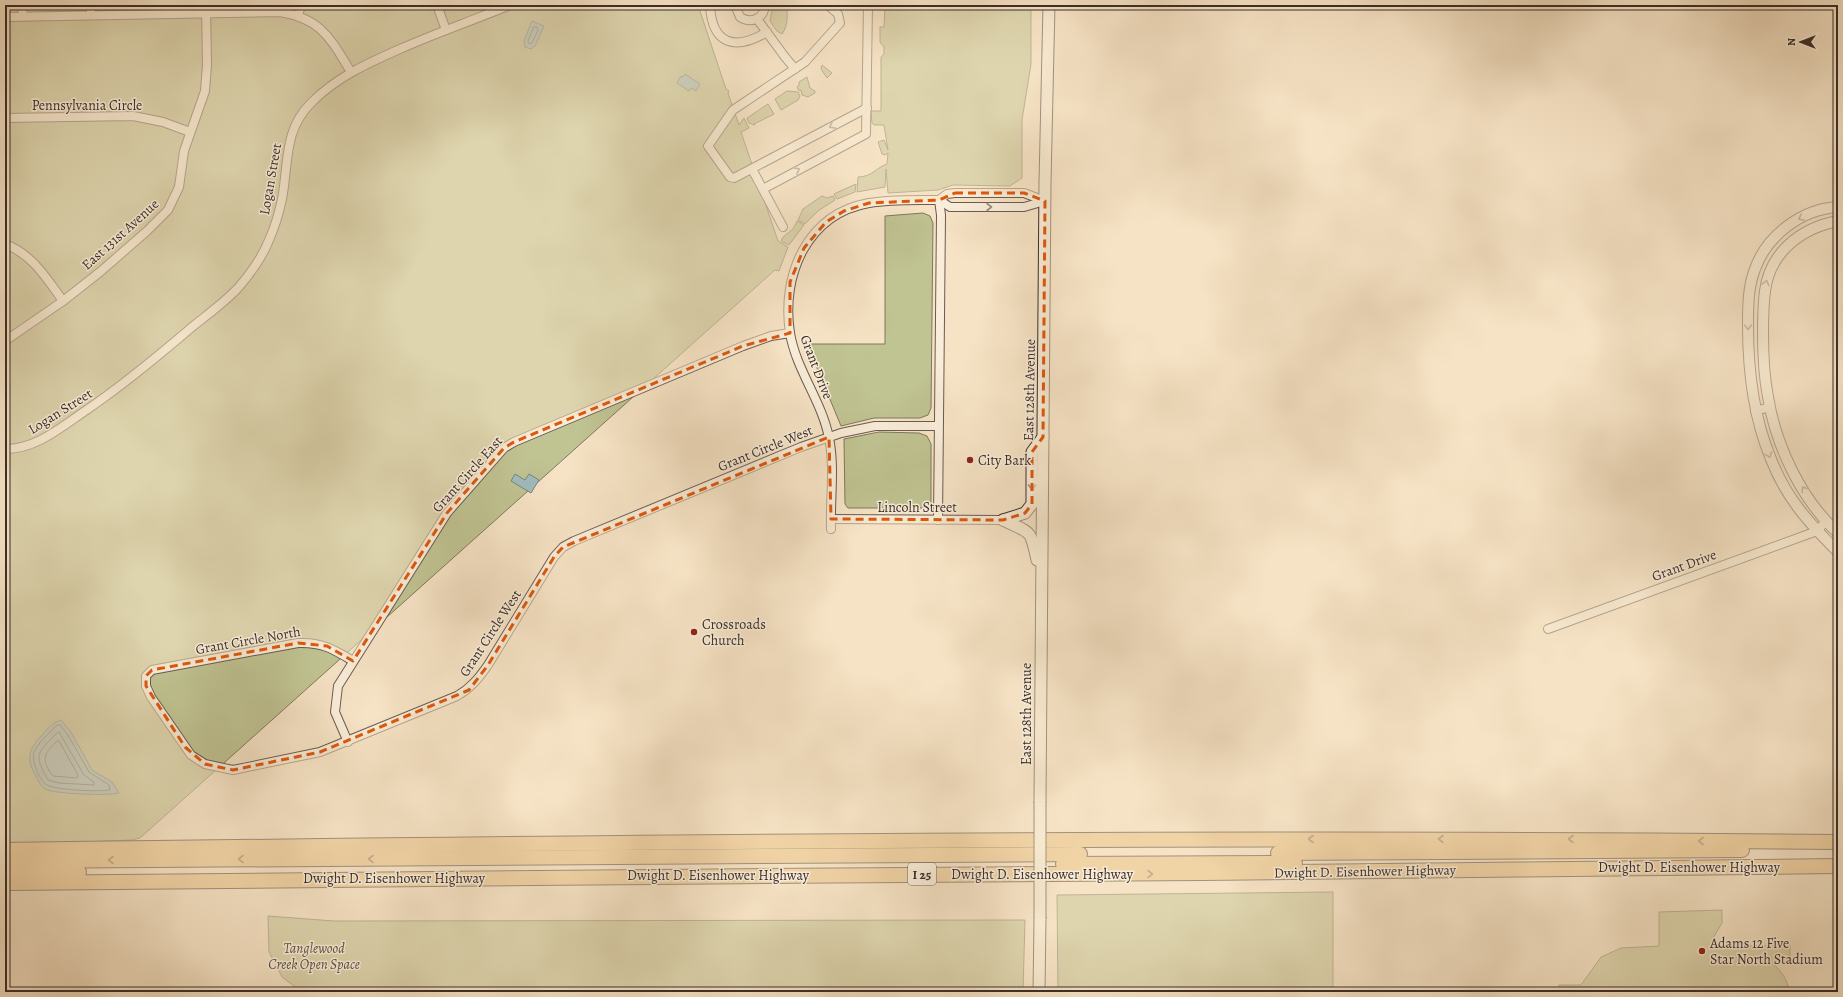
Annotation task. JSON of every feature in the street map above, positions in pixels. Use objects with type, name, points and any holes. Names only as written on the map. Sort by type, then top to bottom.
[{"type":"highway","name":"Dwight D. Eisenhower Highway","points":[[5,850],[1169,840],[1518,839],[1838,842]]},
{"type":"highway","points":[[5,861],[1838,850]]},
{"type":"highway","points":[[5,872],[524,867],[1838,859]]},
{"type":"highway","name":"Dwight D. Eisenhower Highway","points":[[5,882],[254,879],[1200,874],[1605,867],[1838,866]]},
{"type":"main road","name":"East 128th Avenue","points":[[1039,992],[1045,202],[1049,5]]},
{"type":"main road","points":[[1003,520],[1025,513],[1032,504],[1032,452],[1043,437]]},
{"type":"main road","points":[[1003,520],[1021,527],[1030,534],[1033,540],[1042,587]]},
{"type":"street","points":[[22,5],[23,16]]},
{"type":"street","points":[[91,5],[91,16]]},
{"type":"street","name":"East 131st Avenue","points":[[5,342],[63,301],[147,231],[168,210],[179,188],[184,150],[205,91],[207,65],[206,5]]},
{"type":"street","points":[[298,16],[301,5]]},
{"type":"street","points":[[437,5],[446,30]]},
{"type":"street","name":"Logan Street","points":[[5,449],[24,447],[38,441],[104,398],[142,370],[236,290],[258,262],[273,231],[282,198],[289,143],[293,130],[300,116],[312,101],[351,72],[446,30],[510,5]]},
{"type":"street","points":[[710,5],[712,24],[718,34],[726,40],[736,43],[747,42],[767,32]]},
{"type":"street","points":[[735,5],[737,13],[744,19],[748,20],[757,19],[763,13],[765,5]]},
{"type":"street","points":[[828,5],[838,14],[840,23],[805,62],[734,110],[708,146],[730,177],[738,176],[867,108]]},
{"type":"street","points":[[763,189],[866,134],[868,5]]},
{"type":"street","points":[[5,17],[280,12],[298,16],[315,24],[326,34],[351,72]]},
{"type":"street","points":[[757,19],[795,69]]},
{"type":"street","name":"Pennsylvania Circle","points":[[5,118],[138,117],[163,122],[190,132]]},
{"type":"street","points":[[752,169],[783,227]]},
{"type":"street","name":"Grant Drive","points":[[831,529],[832,455],[829,437],[797,356],[790,333],[790,282],[794,268],[804,248],[826,222],[844,211],[869,203],[939,200],[948,194],[955,193],[1016,193],[1024,194],[1045,202]]},
{"type":"street","points":[[938,520],[941,215],[939,200]]},
{"type":"street","name":"Grant Drive","points":[[939,200],[950,207],[1024,207],[1045,202]]},
{"type":"street","points":[[1838,533],[1826,521],[1792,470],[1780,440],[1770,407],[1764,366],[1763,305],[1768,276],[1784,249],[1808,230],[1823,224],[1837,222],[1835,207],[1820,209],[1790,224],[1764,250],[1754,269],[1748,302],[1748,352],[1755,411],[1766,445],[1778,474],[1791,499],[1817,531],[1838,552]]},
{"type":"street","points":[[1775,238],[1784,249]]},
{"type":"street","points":[[5,244],[20,251],[35,263],[63,301]]},
{"type":"street","name":"Grant Circle East","points":[[348,742],[336,712],[338,686],[447,513],[504,448],[520,439],[743,346],[771,336],[790,333]]},
{"type":"street","points":[[1755,411],[1770,407]]},
{"type":"street","name":"Grant Circle West","points":[[146,676],[146,686],[151,697],[185,747],[197,759],[217,768],[233,770],[320,752],[348,742],[469,690],[477,682],[488,665],[554,557],[563,547],[574,541],[784,454],[829,437],[875,426],[938,426]]},
{"type":"street","name":"Lincoln Street","points":[[831,519],[1003,520]]},
{"type":"street","name":"Grant Drive","points":[[1548,629],[1817,531],[1826,521]]},
{"type":"street","name":"Grant Circle North","points":[[146,676],[152,670],[298,643],[312,643],[327,646],[353,661]]},
{"type":"highlighted area","points":[[955,193],[1024,193],[1045,201],[1043,437],[1032,452],[1032,504],[1025,513],[1003,520],[831,519],[829,437],[563,547],[554,557],[488,665],[469,690],[320,752],[233,770],[205,764],[185,747],[146,686],[146,676],[152,670],[298,643],[327,646],[353,661],[447,513],[504,448],[514,442],[743,346],[790,333],[790,282],[804,248],[826,222],[844,211],[869,203],[939,200]]},
{"type":"green space","points":[[5,5],[698,5],[726,89],[729,91],[728,93],[739,125],[744,118],[749,128],[741,132],[778,241],[788,247],[779,271],[775,270],[140,838],[132,840],[5,845]]},
{"type":"green space","points":[[773,5],[786,5],[787,20],[782,34],[777,31],[770,21]]},
{"type":"green space","points":[[885,5],[1031,5],[1031,64],[1022,120],[1022,178],[1010,186],[953,185],[938,190],[888,193],[886,169],[885,187],[857,192],[858,177],[871,174],[883,165],[887,164],[888,153],[885,155],[882,154],[878,142],[884,140],[888,150],[884,125],[874,125],[872,123],[871,111],[881,111],[881,57],[884,54],[884,47],[880,42],[880,27],[884,27]]},
{"type":"green space","points":[[822,65],[832,73],[827,78],[821,69]]},
{"type":"green space","points":[[807,77],[810,88],[815,91],[815,93],[808,97],[802,95],[801,90],[799,91],[797,87],[799,82]]},
{"type":"green space","points":[[787,91],[798,92],[800,96],[798,100],[781,110],[775,99]]},
{"type":"green space","points":[[768,104],[774,114],[754,124],[755,125],[749,123],[747,118]]},
{"type":"green space","points":[[856,184],[855,192],[837,199],[834,194]]},
{"type":"green space","points":[[822,196],[827,198],[833,196],[835,200],[818,211],[805,224],[798,220],[803,209]]},
{"type":"green space","points":[[923,213],[930,216],[933,223],[931,408],[928,415],[920,418],[874,418],[841,426],[807,344],[885,344],[885,216]]},
{"type":"green space","points":[[797,221],[804,225],[789,245],[781,241],[784,236],[791,231]]},
{"type":"green space","points":[[879,432],[919,433],[927,436],[931,444],[931,505],[924,508],[848,508],[845,504],[844,439]]},
{"type":"green space","points":[[1333,892],[1333,992],[1058,992],[1057,895]]},
{"type":"green space","name":"Adams 12 Five Star North Stadium","points":[[1722,910],[1722,923],[1713,938],[1716,947],[1790,945],[1790,962],[1773,963],[1786,979],[1789,992],[1559,992],[1559,985],[1581,985],[1601,957],[1621,948],[1659,946],[1659,912]]},
{"type":"green space","name":"Tanglewood Creek Open Space","points":[[268,916],[334,921],[1025,920],[1023,992],[302,992],[282,977],[269,952]]},
{"type":"water","points":[[532,21],[544,26],[535,46],[531,49],[525,47],[524,41]]},
{"type":"water","points":[[685,74],[700,84],[696,91],[691,88],[689,91],[677,83],[681,76],[683,77]]},
{"type":"water","points":[[515,474],[525,480],[529,474],[539,480],[531,493],[511,481]]},
{"type":"water","points":[[61,720],[71,732],[92,770],[112,782],[119,793],[81,794],[59,792],[50,791],[41,785],[30,764],[30,753],[39,738],[53,724]]},
{"type":"place","name":"City Bark","points":[[970,460]]},
{"type":"place","name":"Crossroads Church","points":[[694,632]]},
{"type":"place","name":"Adams 12 Five Star North Stadium","points":[[1702,951]]}]
